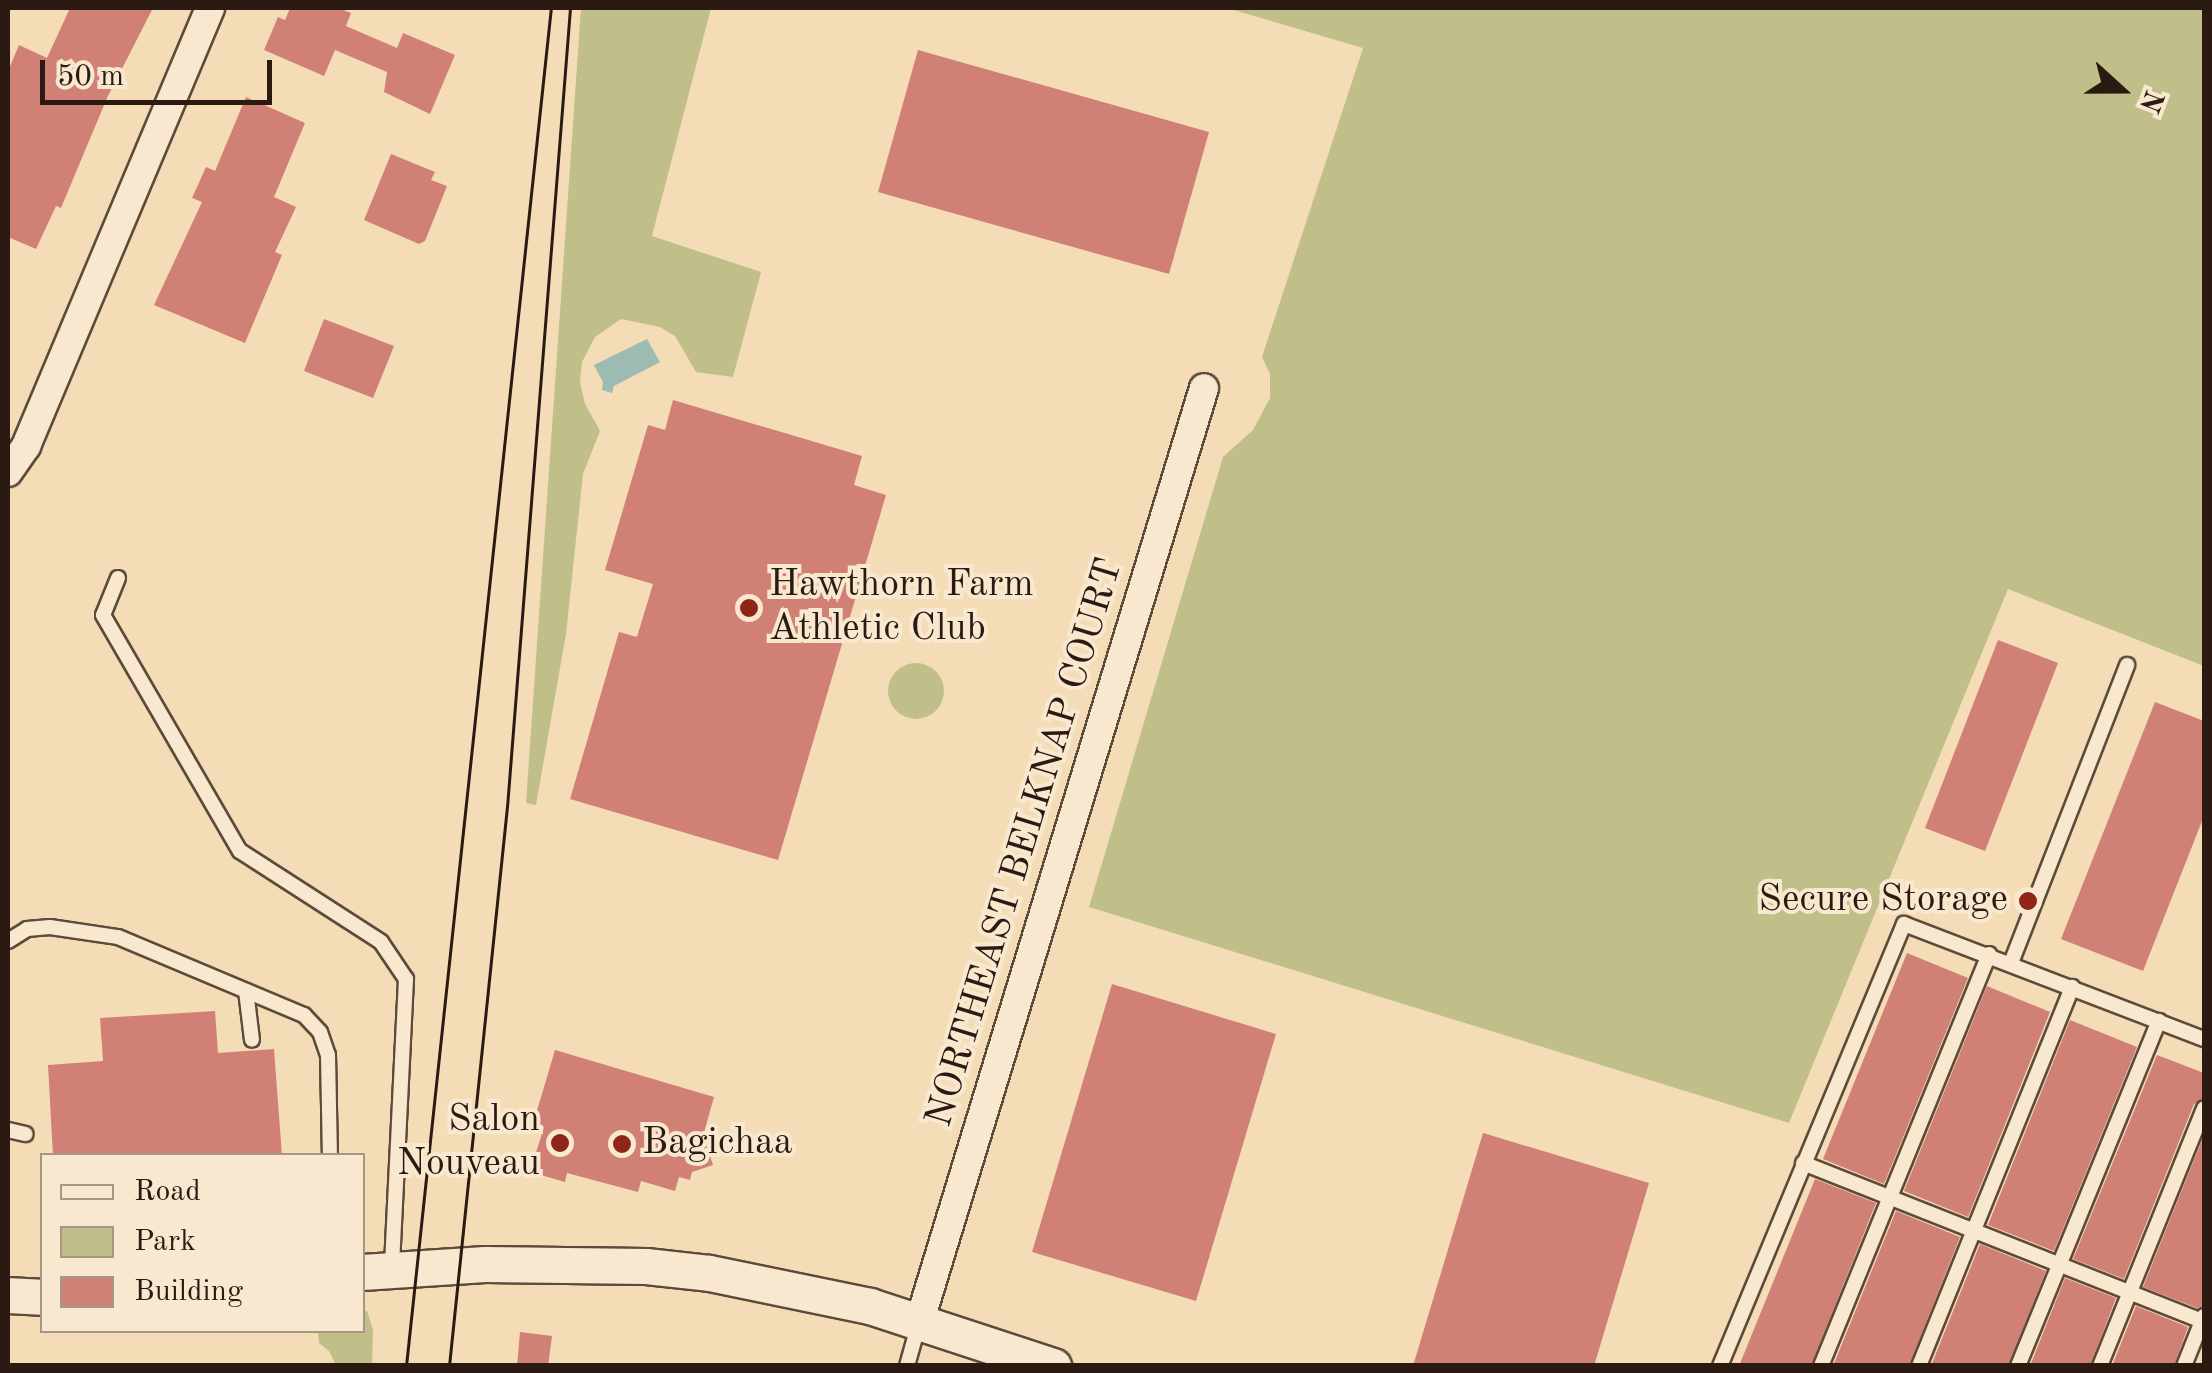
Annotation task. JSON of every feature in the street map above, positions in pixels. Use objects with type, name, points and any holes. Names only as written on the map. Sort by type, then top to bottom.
[{"type":"street","points":[[8,472],[26,446],[210,8]]},
{"type":"street","name":"NORTHEAST BELKNAP COURT","points":[[920,1320],[1204,388]]},
{"type":"street","points":[[377,1270],[472,1264],[646,1266],[774,1285],[920,1320],[1053,1366]]},
{"type":"street","points":[[8,1295],[40,1297]]},
{"type":"lane","points":[[118,578],[104,615],[240,850],[381,942],[406,979],[377,1270]]},
{"type":"lane","points":[[2011,963],[2127,665]]},
{"type":"lane","points":[[1720,1366],[1898,930],[1904,924],[2204,1039]]},
{"type":"lane","points":[[8,941],[26,930],[50,927],[118,937],[304,1015],[320,1032],[328,1055],[330,1153]]},
{"type":"lane","points":[[1822,1366],[1990,954]]},
{"type":"lane","points":[[1918,1366],[2072,987]]},
{"type":"lane","points":[[246,991],[252,1040]]},
{"type":"lane","points":[[2018,1366],[2158,1021]]},
{"type":"lane","points":[[2100,1366],[2204,1108]]},
{"type":"lane","points":[[8,1130],[26,1134]]},
{"type":"lane","points":[[1803,1163],[2204,1320],[2184,1366]]},
{"type":"lane","points":[[907,1366],[920,1320]]},
{"type":"green space","points":[[581,8],[711,8],[652,236],[761,272],[733,377],[696,372],[675,336],[660,327],[621,319],[595,337],[582,362],[580,382],[585,404],[600,431],[583,474],[566,634],[536,805],[526,803]]},
{"type":"green space","points":[[1227,8],[2204,8],[2204,666],[2008,589],[1789,1123],[1089,907],[1223,457],[1253,430],[1270,398],[1270,374],[1262,357],[1363,48]]},
{"type":"green space","points":[[916,663],[936,671],[944,691],[936,711],[916,719],[896,711],[888,691],[896,671]]},
{"type":"green space","points":[[365,1312],[373,1330],[372,1365],[336,1365],[329,1351],[319,1343],[318,1333],[365,1333]]},
{"type":"water","points":[[647,339],[660,362],[614,386],[612,393],[602,390],[603,382],[594,365]]},
{"type":"building","points":[[70,8],[153,8],[107,98],[61,208],[56,206],[36,249],[8,237],[8,71],[19,45],[47,58]]},
{"type":"building","points":[[290,8],[338,8],[351,13],[346,26],[397,48],[403,33],[455,55],[430,114],[384,92],[387,72],[335,50],[324,76],[264,50],[278,17],[285,20]]},
{"type":"building","points":[[918,50],[1209,132],[1169,274],[878,192]]},
{"type":"building","points":[[246,97],[305,123],[274,197],[296,207],[275,252],[282,255],[245,343],[154,305],[202,202],[192,198],[206,167],[215,171]]},
{"type":"building","points":[[391,154],[435,172],[431,180],[447,186],[425,241],[419,244],[364,220]]},
{"type":"building","points":[[324,319],[394,346],[373,398],[304,371]]},
{"type":"building","name":"Hawthorn Farm Athletic Club","points":[[673,400],[862,456],[854,485],[886,495],[778,860],[570,799],[619,632],[637,637],[653,584],[605,570],[648,425],[665,430]]},
{"type":"building","points":[[1998,640],[2058,663],[1985,851],[1925,828]]},
{"type":"building","points":[[2155,702],[2204,721],[2204,816],[2143,971],[2061,939]]},
{"type":"building","points":[[1907,953],[1968,978],[1884,1184],[1823,1159]]},
{"type":"building","points":[[1112,984],[1276,1034],[1196,1301],[1032,1252]]},
{"type":"building","points":[[1987,986],[2050,1012],[1968,1217],[1904,1191]]},
{"type":"building","points":[[215,1011],[218,1053],[274,1049],[282,1153],[53,1153],[48,1065],[103,1061],[100,1018]]},
{"type":"building","points":[[2070,1020],[2137,1047],[2054,1251],[1988,1225]]},
{"type":"building","points":[[555,1050],[714,1097],[703,1136],[713,1165],[692,1172],[690,1180],[679,1177],[675,1191],[641,1181],[638,1192],[567,1173],[565,1182],[530,1172],[544,1127],[533,1124]]},
{"type":"building","points":[[2157,1055],[2204,1073],[2204,1098],[2194,1104],[2124,1279],[2073,1259]]},
{"type":"building","points":[[1483,1133],[1649,1183],[1594,1366],[1413,1366]]},
{"type":"building","points":[[2204,1135],[2204,1306],[2197,1308],[2143,1287]]},
{"type":"building","points":[[1815,1179],[1876,1203],[1811,1366],[1739,1366]]},
{"type":"building","points":[[1896,1211],[1960,1237],[1909,1366],[1833,1366]]},
{"type":"building","points":[[1980,1244],[2046,1271],[2008,1366],[1931,1366]]},
{"type":"building","points":[[2065,1278],[2116,1298],[2090,1366],[2030,1366]]},
{"type":"building","points":[[2136,1306],[2188,1327],[2174,1366],[2112,1366]]},
{"type":"building","points":[[520,1332],[552,1336],[548,1366],[517,1366]]},
{"type":"tram line","points":[[406,1366],[551,8]]},
{"type":"tram line","points":[[449,1366],[507,807],[570,8]]},
{"type":"place","name":"Hawthorn Farm Athletic Club","points":[[749,608]]},
{"type":"place","name":"Secure Storage","points":[[2028,901]]},
{"type":"place","name":"Salon Nouveau","points":[[560,1143]]},
{"type":"place","name":"Bagichaa","points":[[622,1144]]}]
